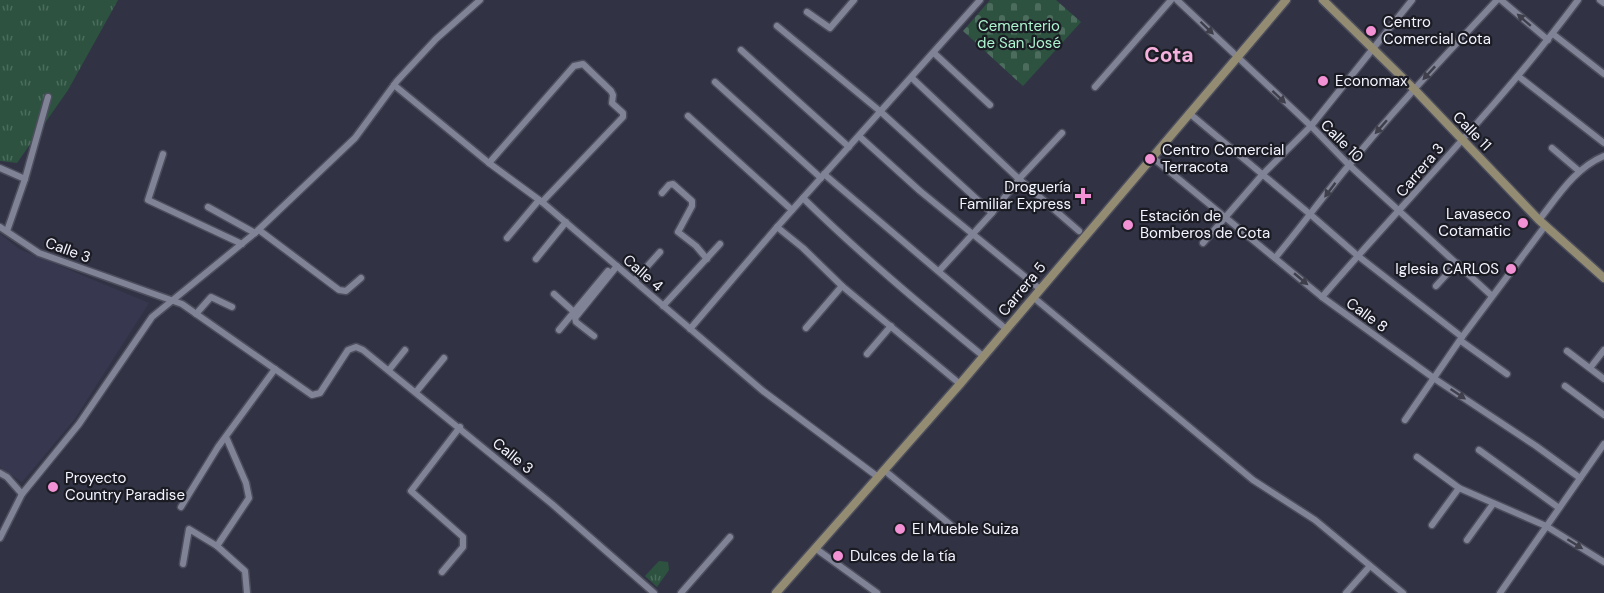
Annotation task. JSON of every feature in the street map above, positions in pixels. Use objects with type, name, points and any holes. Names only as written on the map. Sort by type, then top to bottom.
[{"type":"main road","name":"Carrera 5","points":[[776,593],[960,384],[1286,0]]},
{"type":"main road","name":"Calle 11","points":[[1323,0],[1414,89],[1542,223],[1604,278]]},
{"type":"street","points":[[0,538],[22,494],[79,423],[152,317],[257,232],[355,138],[394,85],[435,39],[480,0]]},
{"type":"street","points":[[807,12],[830,28],[854,0]]},
{"type":"street","points":[[690,329],[822,176],[934,53],[978,0]]},
{"type":"street","points":[[1095,87],[1171,0]]},
{"type":"street","name":"Calle 10","points":[[1177,0],[1311,126],[1349,165],[1492,296]]},
{"type":"street","points":[[1203,243],[1225,216],[1311,126],[1412,0]]},
{"type":"street","points":[[1275,258],[1349,165],[1414,89],[1499,0],[1548,40]]},
{"type":"street","name":"Carrera 3","points":[[1322,297],[1400,212],[1518,76],[1578,0]]},
{"type":"street","points":[[1600,0],[1604,3]]},
{"type":"street","points":[[777,26],[881,112],[992,213]]},
{"type":"street","points":[[1553,34],[1604,74]]},
{"type":"street","points":[[741,50],[849,147]]},
{"type":"street","points":[[934,53],[990,105]]},
{"type":"street","points":[[489,163],[574,66],[583,64],[612,91],[612,103],[623,113],[623,117],[507,238]]},
{"type":"street","points":[[1518,76],[1604,143]]},
{"type":"street","points":[[912,78],[1019,179],[1079,231]]},
{"type":"street","points":[[715,82],[822,176],[1006,329]]},
{"type":"street","name":"Calle 4","points":[[394,85],[489,163],[566,222],[763,390],[952,526]]},
{"type":"street","points":[[7,231],[25,179],[48,97]]},
{"type":"street","points":[[1189,113],[1358,256],[1507,374]]},
{"type":"street","points":[[688,116],[792,210]]},
{"type":"street","points":[[939,271],[1062,133]]},
{"type":"street","points":[[859,136],[920,191],[1040,289]]},
{"type":"street","points":[[1552,148],[1579,171]]},
{"type":"street","points":[[163,154],[147,200],[242,244]]},
{"type":"street","points":[[1406,420],[1579,171],[1592,161],[1604,156]]},
{"type":"street","name":"Calle 8","points":[[1152,157],[1322,297],[1435,379],[1580,478]]},
{"type":"street","points":[[0,168],[25,179]]},
{"type":"street","points":[[662,193],[673,184],[692,201],[692,206],[678,232],[696,246],[707,259]]},
{"type":"street","points":[[803,198],[833,228],[983,356]]},
{"type":"street","points":[[208,207],[257,232],[339,290],[346,291],[361,278]]},
{"type":"street","points":[[536,259],[566,222]]},
{"type":"street","name":"Calle 3","points":[[0,227],[39,253],[174,300],[312,395],[320,393],[352,348],[363,350],[552,504],[654,593]]},
{"type":"street","points":[[777,227],[803,248],[842,286],[960,384]]},
{"type":"street","points":[[663,306],[720,244]]},
{"type":"street","points":[[635,280],[660,252]]},
{"type":"street","points":[[1436,286],[1457,263]]},
{"type":"street","points":[[559,330],[616,265]]},
{"type":"street","points":[[594,336],[576,322],[575,318],[616,265]]},
{"type":"street","points":[[806,328],[842,286]]},
{"type":"street","points":[[554,294],[574,312]]},
{"type":"street","points":[[196,314],[211,297],[232,307]]},
{"type":"street","points":[[1033,297],[1254,480],[1314,519],[1402,593]]},
{"type":"street","points":[[867,354],[891,326]]},
{"type":"street","points":[[389,370],[405,350]]},
{"type":"street","points":[[1590,368],[1604,350]]},
{"type":"street","points":[[1567,351],[1604,379]]},
{"type":"street","points":[[416,392],[444,358]]},
{"type":"street","points":[[181,507],[218,447],[275,369]]},
{"type":"street","points":[[1565,386],[1604,415]]},
{"type":"street","points":[[442,572],[463,547],[463,537],[411,491],[459,427]]},
{"type":"street","points":[[217,546],[249,498],[246,483],[226,437]]},
{"type":"street","points":[[1500,593],[1604,444]]},
{"type":"street","points":[[1479,450],[1559,508]]},
{"type":"street","points":[[1417,457],[1459,488],[1546,526],[1604,562]]},
{"type":"street","points":[[0,473],[7,477],[22,494]]},
{"type":"street","points":[[1432,525],[1459,488]]},
{"type":"street","points":[[1467,540],[1494,504]]},
{"type":"street","points":[[183,564],[189,529],[217,546],[245,571],[247,593]]},
{"type":"street","points":[[681,593],[730,537]]},
{"type":"street","points":[[814,548],[878,593]]},
{"type":"street","points":[[1346,593],[1370,566]]},
{"type":"shaded area","points":[[0,234],[19,249],[149,303],[74,420],[22,482],[0,467]]},
{"type":"green space","points":[[0,0],[118,0],[68,90],[17,163],[0,161]]},
{"type":"green space","name":"Cementerio de San José","points":[[990,0],[1056,0],[1081,22],[1023,86],[963,31]]},
{"type":"green space","points":[[659,561],[668,562],[669,570],[657,587],[645,576]]},
{"type":"place","name":"Centro Comercial Cota","points":[[1371,31]]},
{"type":"place","name":"Economax","points":[[1323,81]]},
{"type":"place","name":"Centro Comercial Terracota","points":[[1150,159]]},
{"type":"place","name":"Droguería Familiar Express","points":[[1083,196]]},
{"type":"place","name":"Lavaseco Cotamatic","points":[[1523,223]]},
{"type":"place","name":"Estación de Bomberos de Cota","points":[[1128,225]]},
{"type":"place","name":"Iglesia CARLOS","points":[[1511,269]]},
{"type":"place","name":"Proyecto Country Paradise","points":[[53,487]]},
{"type":"place","name":"El Mueble Suiza","points":[[900,529]]},
{"type":"place","name":"Dulces de la tía","points":[[838,556]]},
{"type":"district","name":"Cota","points":[[1169,55]]}]
